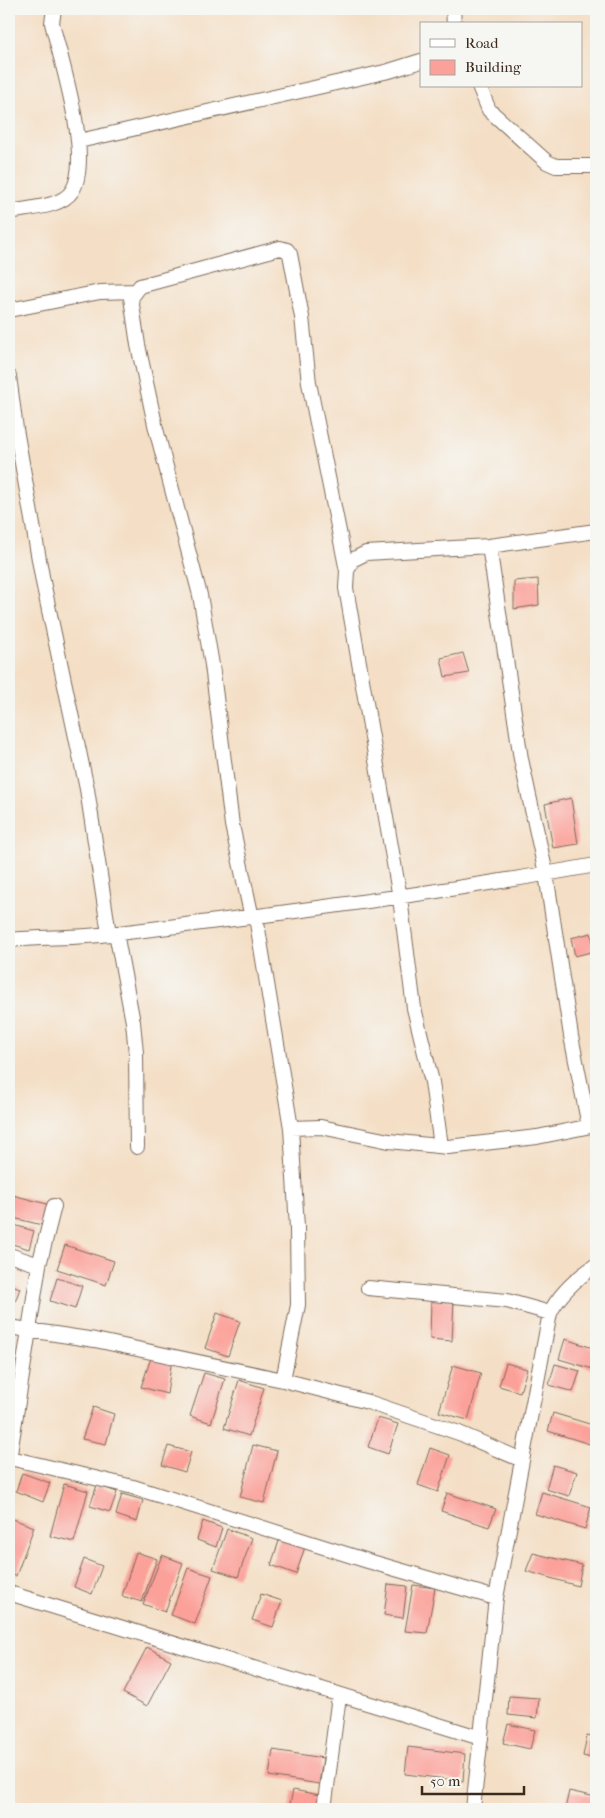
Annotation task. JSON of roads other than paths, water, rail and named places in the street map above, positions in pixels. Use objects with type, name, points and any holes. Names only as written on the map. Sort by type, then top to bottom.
[{"type":"street","points":[[9,212],[58,202],[72,191],[80,166],[79,141],[52,23],[54,9]]},
{"type":"street","points":[[453,9],[454,22]]},
{"type":"street","points":[[79,141],[389,72],[420,61]]},
{"type":"street","points":[[480,88],[489,110],[547,162],[556,166],[596,166]]},
{"type":"street","points":[[283,1380],[298,1305],[297,1228],[291,1128],[254,918],[232,824],[212,665],[200,595],[156,429],[138,345],[131,298],[134,291],[140,286],[280,248],[287,250],[290,254],[302,317],[309,383],[347,571],[348,597],[400,898],[414,1008],[432,1082],[441,1146]]},
{"type":"street","points":[[9,310],[100,292],[134,291]]},
{"type":"street","points":[[9,376],[16,429],[43,582],[86,789],[112,934],[135,1045],[137,1147]]},
{"type":"street","points":[[347,571],[352,560],[366,554],[489,546],[596,531]]},
{"type":"street","points":[[291,1128],[321,1127],[389,1141],[441,1146],[478,1145],[537,1138],[593,1126],[571,1036],[546,874],[521,759],[489,546]]},
{"type":"street","points":[[9,940],[112,934],[254,918],[400,898],[596,864]]},
{"type":"street","points":[[54,1206],[39,1265],[9,1459],[133,1487],[368,1561],[496,1598]]},
{"type":"street","points":[[9,1254],[39,1265]]},
{"type":"street","points":[[472,1809],[496,1598],[550,1313],[557,1299],[584,1273],[596,1265]]},
{"type":"street","points":[[368,1288],[507,1301],[550,1313]]},
{"type":"street","points":[[9,1327],[95,1340],[283,1380],[368,1402],[458,1433],[522,1460]]},
{"type":"street","points":[[9,1593],[339,1696],[481,1738]]},
{"type":"street","points":[[324,1809],[339,1696]]}]
